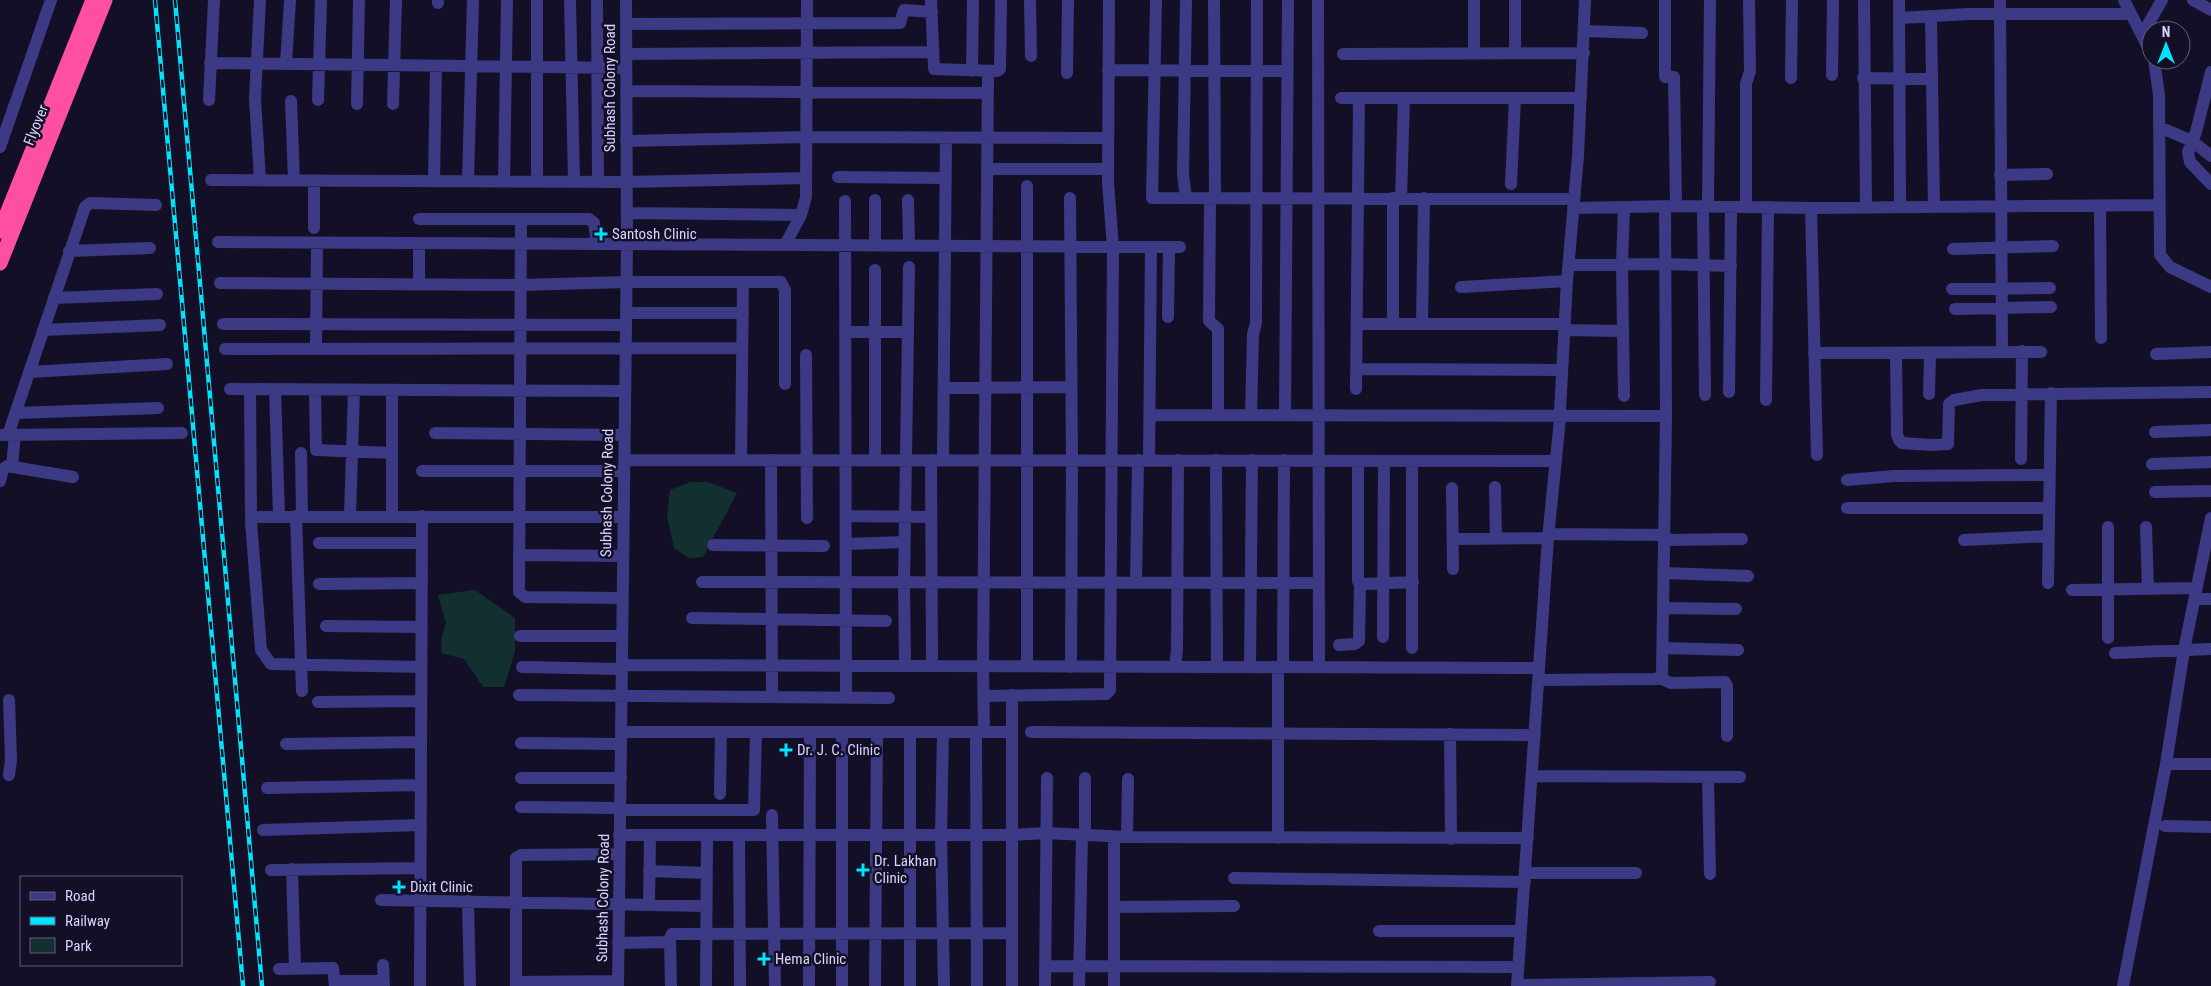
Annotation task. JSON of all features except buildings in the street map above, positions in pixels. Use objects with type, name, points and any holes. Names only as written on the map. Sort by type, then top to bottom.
[{"type":"highway","name":"Flyover","points":[[0,231],[92,0]]},
{"type":"highway","name":"Flyover","points":[[0,263],[105,0]]},
{"type":"street","points":[[0,147],[51,0]]},
{"type":"street","points":[[209,100],[214,0]]},
{"type":"street","points":[[260,0],[255,98],[260,180]]},
{"type":"street","points":[[286,64],[290,0]]},
{"type":"street","points":[[318,100],[321,0]]},
{"type":"street","points":[[357,104],[356,65],[359,0]]},
{"type":"street","points":[[393,104],[396,0]]},
{"type":"street","points":[[468,181],[473,0]]},
{"type":"street","points":[[504,181],[506,0]]},
{"type":"street","points":[[537,0],[537,181]]},
{"type":"street","points":[[570,0],[574,182]]},
{"type":"street","points":[[597,0],[598,182]]},
{"type":"street","name":"Subhash Colony Road","points":[[618,984],[627,244],[626,0]]},
{"type":"street","points":[[785,245],[800,215],[806,197],[807,0]]},
{"type":"street","points":[[972,71],[973,0]]},
{"type":"street","points":[[626,24],[900,23],[904,10],[932,6],[934,69],[988,72],[998,71],[1000,68],[1000,0]]},
{"type":"street","points":[[1030,0],[1031,56]]},
{"type":"street","points":[[1067,73],[1068,0]]},
{"type":"street","points":[[983,696],[1108,694],[1110,690],[1112,667],[1111,460],[1114,415],[1113,247],[1108,169],[1109,0]]},
{"type":"street","points":[[1156,0],[1152,198],[1424,198],[1624,207],[2000,207],[2160,204]]},
{"type":"street","points":[[1186,0],[1183,174],[1186,198]]},
{"type":"street","points":[[1214,0],[1215,72],[1209,321],[1218,329],[1218,415]]},
{"type":"street","points":[[1251,415],[1253,334],[1256,322],[1257,0]]},
{"type":"street","points":[[1286,415],[1288,0]]},
{"type":"street","points":[[1318,0],[1319,667]]},
{"type":"street","points":[[1474,0],[1474,53]]},
{"type":"street","points":[[1515,0],[1515,53]]},
{"type":"street","points":[[1585,0],[1584,53],[1567,282],[1560,416],[1548,536],[1533,776],[1516,986],[1710,982]]},
{"type":"street","points":[[1659,678],[1662,674],[1664,648],[1666,264],[1670,206],[1674,77],[1665,77],[1665,0]]},
{"type":"street","points":[[1705,395],[1703,266],[1710,0]]},
{"type":"street","points":[[1746,207],[1746,84],[1750,71],[1749,0]]},
{"type":"street","points":[[1791,78],[1792,0]]},
{"type":"street","points":[[1832,75],[1833,0]]},
{"type":"street","points":[[1864,0],[1863,78],[1866,206]]},
{"type":"street","points":[[1900,0],[1900,206]]},
{"type":"street","points":[[2000,0],[2002,351]]},
{"type":"street","points":[[2124,0],[2141,33]]},
{"type":"street","points":[[2151,20],[2162,0]]},
{"type":"street","points":[[2193,0],[2211,10]]},
{"type":"street","points":[[1900,18],[1969,14],[2130,14]]},
{"type":"street","points":[[1931,17],[1934,207]]},
{"type":"street","points":[[1585,31],[1642,33]]},
{"type":"street","points":[[626,54],[932,52]]},
{"type":"street","points":[[1343,54],[1584,53]]},
{"type":"street","points":[[210,64],[626,68]]},
{"type":"street","points":[[434,181],[436,66]]},
{"type":"street","points":[[1108,70],[1185,72],[1287,71]]},
{"type":"street","points":[[2156,70],[2158,82],[2160,249],[2162,260],[2180,273],[2211,287]]},
{"type":"street","points":[[977,986],[977,835],[983,696],[982,666],[985,582],[988,72]]},
{"type":"street","points":[[2211,72],[2200,117],[2188,152],[2189,158],[2211,184]]},
{"type":"street","points":[[1863,78],[1932,78]]},
{"type":"street","points":[[626,92],[988,93]]},
{"type":"street","points":[[1341,98],[1581,98]]},
{"type":"street","points":[[1356,389],[1359,98]]},
{"type":"street","points":[[1393,324],[1397,198],[1404,98]]},
{"type":"street","points":[[1511,184],[1515,98]]},
{"type":"street","points":[[291,101],[294,180]]},
{"type":"street","points":[[2159,127],[2192,141],[2211,156]]},
{"type":"street","points":[[626,141],[807,138],[1108,138]]},
{"type":"street","points":[[932,666],[931,517],[944,388],[946,138]]},
{"type":"street","points":[[987,168],[1108,169]]},
{"type":"street","points":[[2000,175],[2047,174]]},
{"type":"street","points":[[838,177],[945,178]]},
{"type":"street","points":[[210,180],[626,182],[806,178]]},
{"type":"street","points":[[314,181],[314,228]]},
{"type":"street","points":[[1027,186],[1027,666]]},
{"type":"street","points":[[1070,198],[1071,666]]},
{"type":"street","points":[[1422,324],[1424,198]]},
{"type":"street","points":[[874,200],[874,246]]},
{"type":"street","points":[[908,200],[908,245]]},
{"type":"street","points":[[845,201],[846,698]]},
{"type":"street","points":[[12,466],[8,435],[69,251],[87,204],[156,205]]},
{"type":"street","points":[[1766,400],[1768,206]]},
{"type":"street","points":[[2100,206],[2101,338]]},
{"type":"street","points":[[1624,207],[1622,266],[1624,396]]},
{"type":"street","points":[[1729,392],[1732,207]]},
{"type":"street","points":[[1811,208],[1816,455]]},
{"type":"street","points":[[627,213],[800,215]]},
{"type":"street","points":[[419,219],[592,220],[597,244]]},
{"type":"street","points":[[521,220],[519,592],[522,596],[622,598]]},
{"type":"street","points":[[218,242],[1175,247],[1168,317]]},
{"type":"street","points":[[316,349],[317,243]]},
{"type":"street","points":[[419,284],[420,243]]},
{"type":"street","points":[[1953,249],[2053,246]]},
{"type":"street","points":[[1136,583],[1144,460],[1150,415],[1151,247]]},
{"type":"street","points":[[69,251],[150,248]]},
{"type":"street","points":[[1569,265],[1622,266],[1666,264],[1731,266]]},
{"type":"street","points":[[905,666],[904,542],[908,267]]},
{"type":"street","points":[[874,270],[875,460]]},
{"type":"street","points":[[220,283],[520,285],[626,282],[781,282],[784,286],[785,384]]},
{"type":"street","points":[[741,460],[743,282]]},
{"type":"street","points":[[1461,287],[1567,282]]},
{"type":"street","points":[[1952,289],[2050,288]]},
{"type":"street","points":[[54,298],[157,294]]},
{"type":"street","points":[[1955,309],[2051,307]]},
{"type":"street","points":[[223,324],[520,325],[743,313]]},
{"type":"street","points":[[1357,324],[1565,327],[1623,331]]},
{"type":"street","points":[[43,330],[160,325]]},
{"type":"street","points":[[845,332],[908,332]]},
{"type":"street","points":[[225,349],[742,348]]},
{"type":"street","points":[[2021,459],[2022,351]]},
{"type":"street","points":[[1814,354],[2040,352]]},
{"type":"street","points":[[2156,354],[2211,352]]},
{"type":"street","points":[[1896,354],[1897,434],[1898,440],[1902,443],[1948,444],[1949,406],[1954,400],[1990,394],[2211,392]]},
{"type":"street","points":[[1929,394],[1930,354]]},
{"type":"street","points":[[806,355],[807,518]]},
{"type":"street","points":[[30,372],[167,364]]},
{"type":"street","points":[[1357,368],[1562,370]]},
{"type":"street","points":[[944,388],[985,389],[1070,386]]},
{"type":"street","points":[[230,389],[625,391]]},
{"type":"street","points":[[250,390],[252,519],[261,650],[271,664],[302,666],[421,666]]},
{"type":"street","points":[[276,390],[279,516]]},
{"type":"street","points":[[315,390],[316,450],[392,453]]},
{"type":"street","points":[[350,516],[354,390]]},
{"type":"street","points":[[392,390],[392,516]]},
{"type":"street","points":[[2048,583],[2051,393]]},
{"type":"street","points":[[16,413],[158,408]]},
{"type":"street","points":[[1150,415],[1666,416]]},
{"type":"street","points":[[2154,432],[2211,430]]},
{"type":"street","points":[[8,435],[182,433]]},
{"type":"street","points":[[435,433],[624,435]]},
{"type":"street","points":[[301,453],[299,516],[302,690]]},
{"type":"street","points":[[422,471],[519,471],[741,460],[1556,462]]},
{"type":"street","points":[[771,460],[772,697]]},
{"type":"street","points":[[1175,667],[1178,583],[1178,460]]},
{"type":"street","points":[[1216,460],[1217,667]]},
{"type":"street","points":[[1250,667],[1252,460]]},
{"type":"street","points":[[1278,838],[1284,460]]},
{"type":"street","points":[[1339,645],[1355,644],[1359,641],[1358,461]]},
{"type":"street","points":[[1383,637],[1384,461]]},
{"type":"street","points":[[1412,461],[1412,648]]},
{"type":"street","points":[[2152,464],[2211,462]]},
{"type":"street","points":[[0,481],[4,467],[12,466],[73,477]]},
{"type":"street","points":[[1847,480],[1894,476],[2049,475]]},
{"type":"street","points":[[1495,487],[1496,538]]},
{"type":"street","points":[[1452,488],[1453,569]]},
{"type":"street","points":[[2155,492],[2211,490]]},
{"type":"street","points":[[1847,508],[2049,508]]},
{"type":"street","points":[[252,519],[255,516],[623,518]]},
{"type":"street","points":[[420,986],[422,516]]},
{"type":"street","points":[[846,516],[931,517]]},
{"type":"street","points":[[2123,986],[2166,764],[2184,650],[2211,518]]},
{"type":"street","points":[[2108,527],[2108,638]]},
{"type":"street","points":[[2146,527],[2148,589]]},
{"type":"street","points":[[1453,539],[1548,536],[1742,539]]},
{"type":"street","points":[[1964,540],[2048,536]]},
{"type":"street","points":[[846,544],[904,542]]},
{"type":"street","points":[[319,543],[422,544]]},
{"type":"street","points":[[713,545],[824,546]]},
{"type":"street","points":[[519,555],[622,556]]},
{"type":"street","points":[[1664,573],[1748,576]]},
{"type":"street","points":[[702,582],[1318,583]]},
{"type":"street","points":[[1360,583],[1413,582]]},
{"type":"street","points":[[319,584],[422,583]]},
{"type":"street","points":[[2072,590],[2148,589],[2196,594],[2211,599]]},
{"type":"street","points":[[1664,608],[1736,609]]},
{"type":"street","points":[[692,618],[886,621]]},
{"type":"street","points":[[326,626],[422,627]]},
{"type":"street","points":[[520,636],[622,636]]},
{"type":"street","points":[[1664,648],[1738,650]]},
{"type":"street","points":[[2115,653],[2211,649]]},
{"type":"street","points":[[522,668],[771,666],[1319,667],[1659,678],[1671,682],[1725,682],[1727,686],[1728,736]]},
{"type":"street","points":[[519,695],[889,698]]},
{"type":"street","points":[[1012,696],[1012,986]]},
{"type":"street","points":[[9,700],[5,746],[9,775]]},
{"type":"street","points":[[318,702],[421,701]]},
{"type":"street","points":[[521,743],[721,732],[1012,732]]},
{"type":"street","points":[[720,794],[721,732]]},
{"type":"street","points":[[521,807],[754,810],[756,732]]},
{"type":"street","points":[[809,986],[810,732]]},
{"type":"street","points":[[842,732],[842,986]]},
{"type":"street","points":[[875,986],[877,732]]},
{"type":"street","points":[[910,732],[910,986]]},
{"type":"street","points":[[943,732],[941,835],[944,986]]},
{"type":"street","points":[[1031,732],[1535,735]]},
{"type":"street","points":[[1450,734],[1451,838]]},
{"type":"street","points":[[286,744],[421,742]]},
{"type":"street","points":[[2166,764],[2211,764]]},
{"type":"street","points":[[1533,776],[1740,777]]},
{"type":"street","points":[[1708,777],[1710,874]]},
{"type":"street","points":[[521,778],[621,778]]},
{"type":"street","points":[[1045,986],[1047,778]]},
{"type":"street","points":[[1079,986],[1085,778]]},
{"type":"street","points":[[1127,837],[1128,779]]},
{"type":"street","points":[[267,788],[421,784]]},
{"type":"street","points":[[772,815],[774,834],[775,986]]},
{"type":"street","points":[[263,830],[421,825]]},
{"type":"street","points":[[2165,826],[2211,827]]},
{"type":"street","points":[[619,835],[1013,835],[1046,833],[1114,837],[1528,838]]},
{"type":"street","points":[[649,904],[650,836]]},
{"type":"street","points":[[706,986],[707,836]]},
{"type":"street","points":[[739,836],[740,986]]},
{"type":"street","points":[[1114,837],[1114,986]]},
{"type":"street","points":[[618,984],[516,984],[515,860],[518,856],[619,854]]},
{"type":"street","points":[[271,870],[420,868]]},
{"type":"street","points":[[292,870],[295,969]]},
{"type":"street","points":[[649,871],[706,873]]},
{"type":"street","points":[[1234,878],[1525,878],[1636,873]]},
{"type":"street","points":[[381,900],[706,906]]},
{"type":"street","points":[[468,901],[470,986]]},
{"type":"street","points":[[1114,907],[1234,906]]},
{"type":"street","points":[[1379,931],[1521,931]]},
{"type":"street","points":[[671,986],[670,942],[672,934],[1011,933]]},
{"type":"street","points":[[618,943],[670,942]]},
{"type":"street","points":[[279,969],[333,968],[335,984],[384,983],[383,964]]},
{"type":"street","points":[[1045,966],[1518,967]]},
{"type":"green space","points":[[690,482],[708,482],[737,493],[703,557],[689,558],[674,548],[667,516],[670,490]]},
{"type":"green space","points":[[475,590],[515,618],[515,652],[504,687],[483,687],[464,659],[441,653],[442,636],[446,623],[438,595]]},
{"type":"railway","points":[[155,0],[243,986]]},
{"type":"railway","points":[[175,0],[262,986]]},
{"type":"place","name":"Santosh Clinic","points":[[601,234]]},
{"type":"place","name":"Dr. J. C. Clinic","points":[[786,750]]},
{"type":"place","name":"Dr. Lakhan Clinic","points":[[863,870]]},
{"type":"place","name":"Dixit Clinic","points":[[399,887]]},
{"type":"place","name":"Hema Clinic","points":[[764,959]]}]
